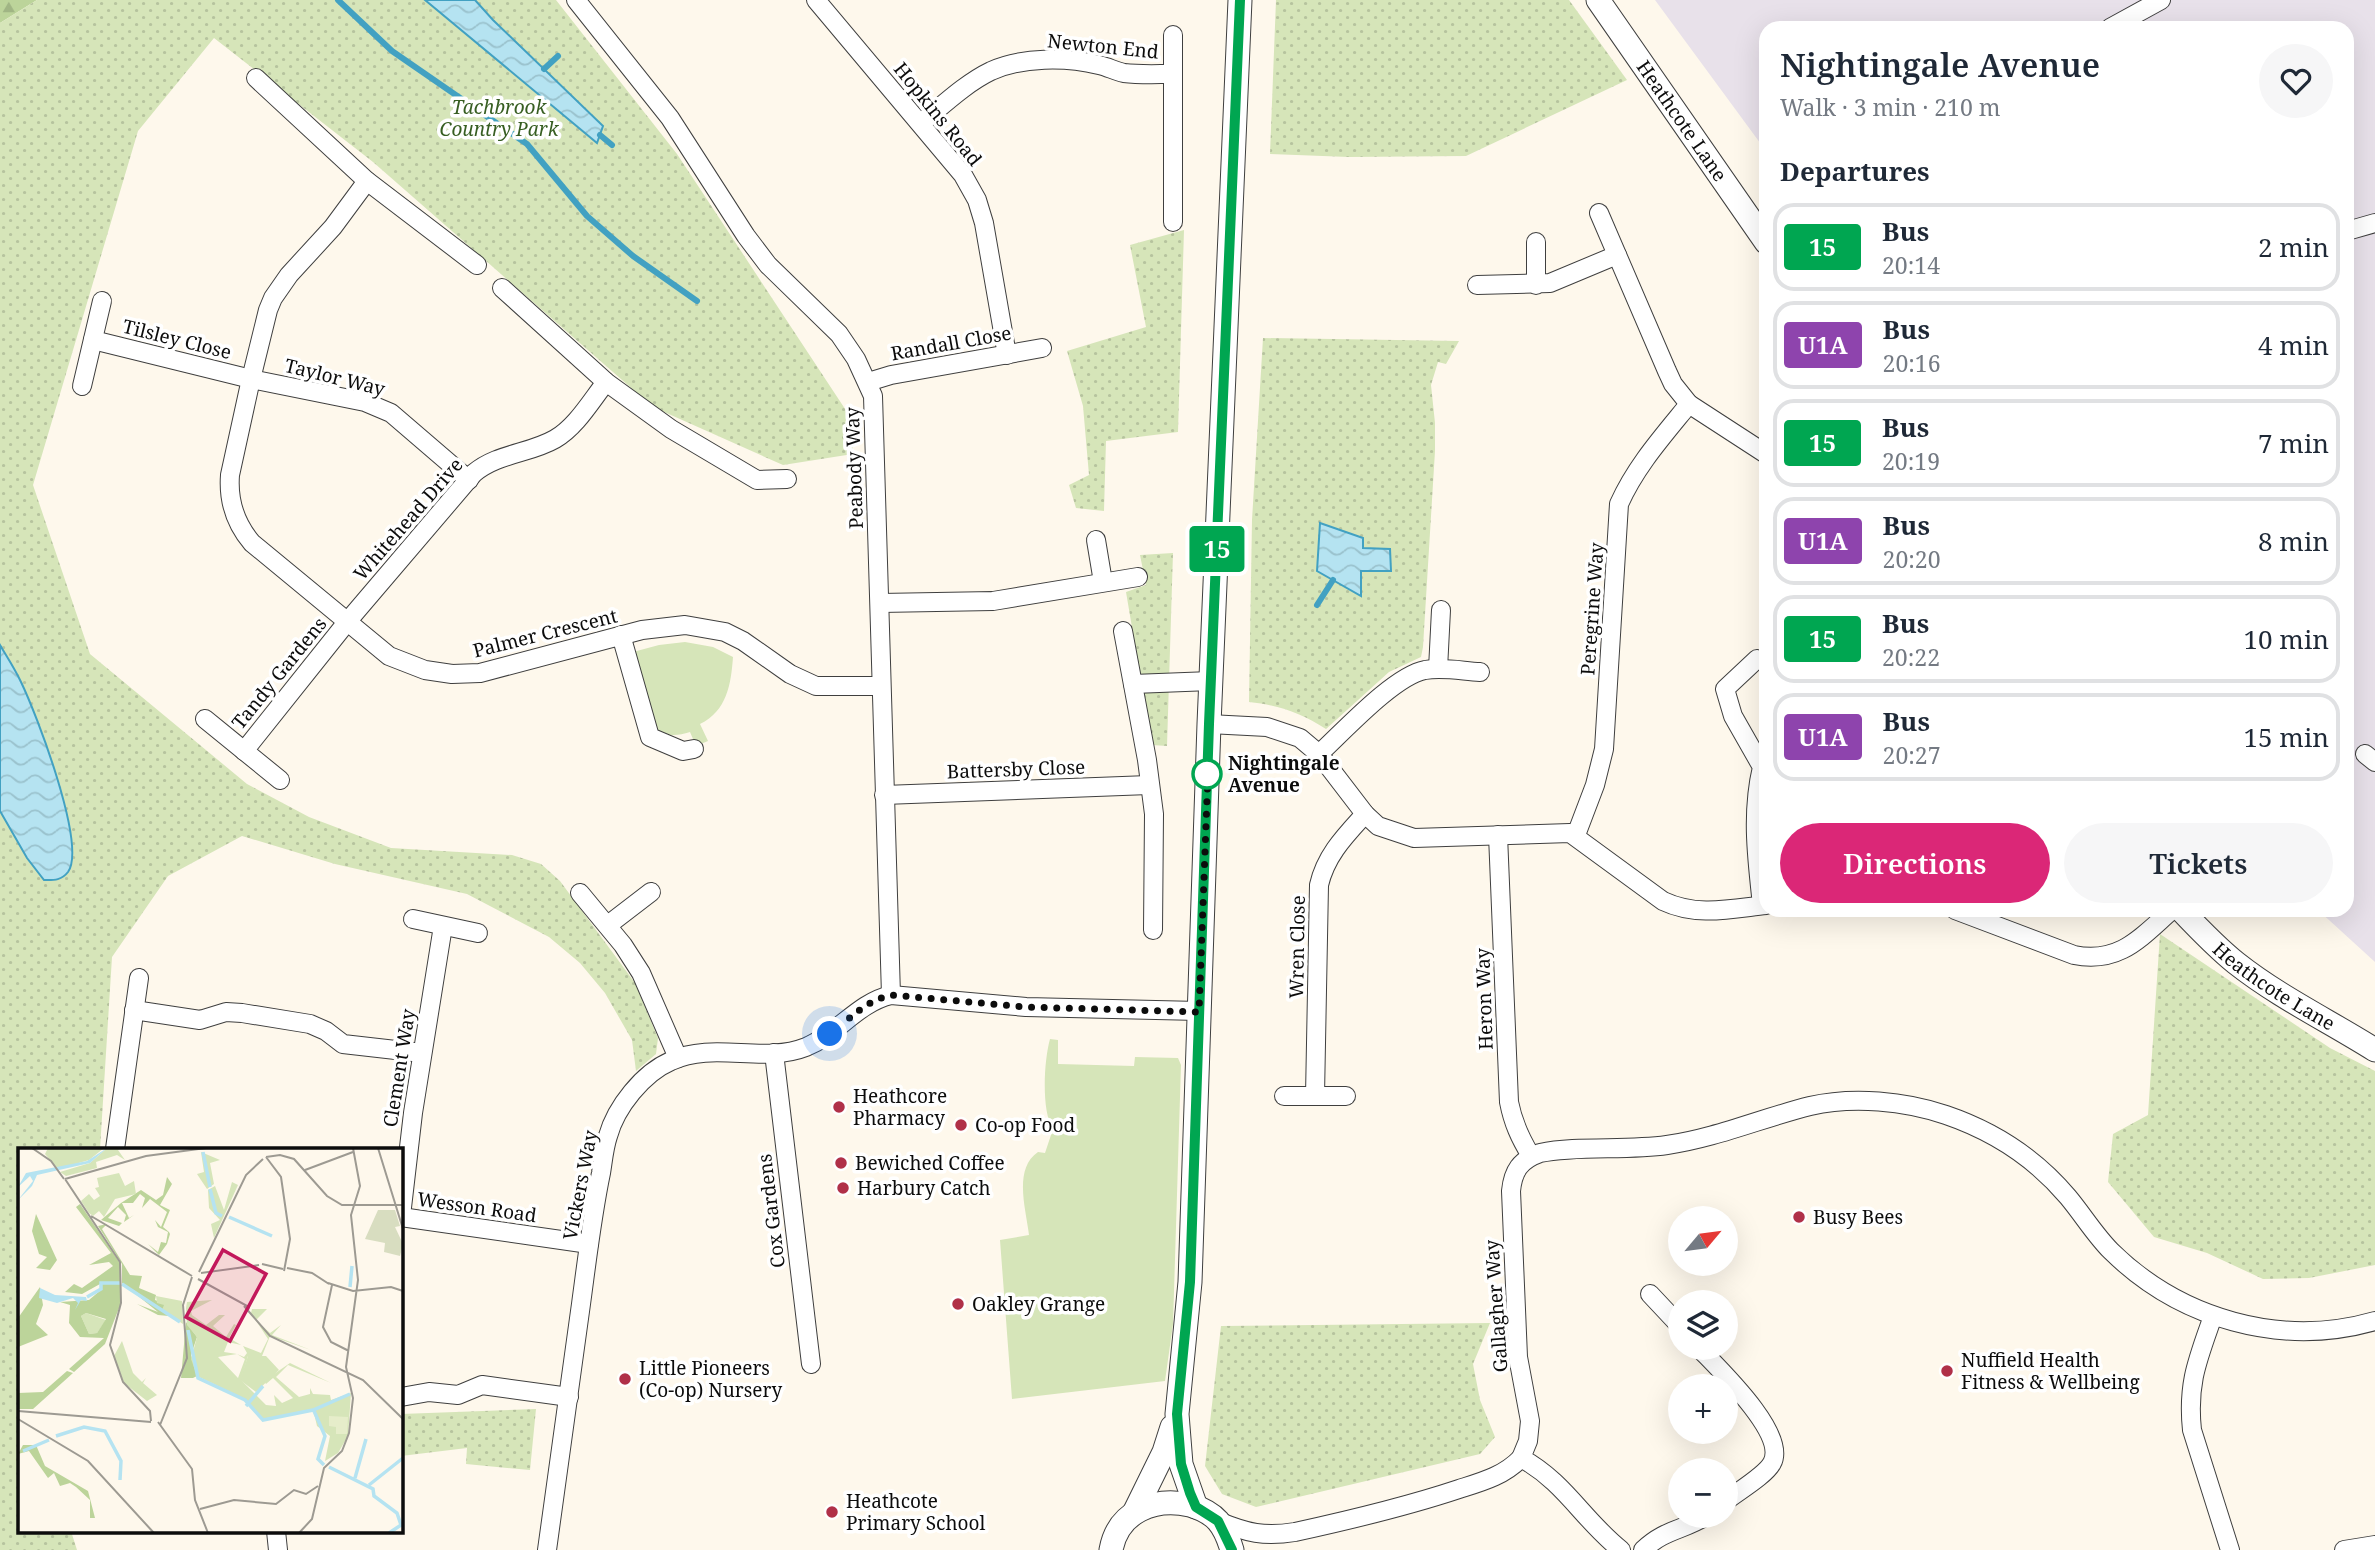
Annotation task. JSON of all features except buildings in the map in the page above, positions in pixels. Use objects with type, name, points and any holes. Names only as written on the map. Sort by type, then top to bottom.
[{"type":"street","name":"Peabody Way","points":[[576,0],[670,118],[746,236],[768,265],[839,334],[868,382],[873,396],[891,995]]},
{"type":"street","name":"Hopkins Road","points":[[816,0],[963,175],[977,200],[984,223],[1007,355]]},
{"type":"street","points":[[1196,1507],[1181,1464],[1177,1414],[1190,1282],[1209,724],[1240,0]]},
{"type":"street","name":"Heathcote Lane","points":[[1598,0],[1759,232]]},
{"type":"street","points":[[2123,21],[2161,0]]},
{"type":"street","name":"Newton End","points":[[1173,222],[1174,35]]},
{"type":"street","name":"Newton End","points":[[921,123],[979,78],[993,70],[1020,62],[1071,61],[1101,65],[1128,74],[1174,74]]},
{"type":"street","points":[[256,78],[367,181],[477,265]]},
{"type":"street","name":"Palmer Crescent","points":[[367,181],[333,227],[280,287],[268,310],[230,475],[229,495],[234,515],[253,543],[389,656],[413,667],[452,674],[480,673],[642,630],[685,625],[725,632],[743,640],[807,683],[824,687],[880,686]]},
{"type":"street","points":[[1599,213],[1673,384],[1689,404],[1759,449]]},
{"type":"street","points":[[2354,229],[2375,223]]},
{"type":"street","points":[[1536,242],[1536,285]]},
{"type":"street","points":[[1478,285],[1536,285],[1564,278],[1616,255]]},
{"type":"street","points":[[502,288],[607,382],[671,429],[757,480],[787,480]]},
{"type":"street","name":"Tilsley Close","points":[[82,386],[102,301]]},
{"type":"street","name":"Tilsley Close","points":[[93,340],[250,379]]},
{"type":"street","name":"Randall Close","points":[[868,382],[891,375],[1042,348]]},
{"type":"street","name":"Taylor Way","points":[[250,379],[365,402],[391,412],[469,480]]},
{"type":"street","name":"Whitehead Drive","points":[[347,622],[469,480],[489,462],[534,449],[563,434],[607,382]]},
{"type":"street","name":"Peregrine Way","points":[[1576,835],[1595,785],[1604,749],[1619,504],[1645,458],[1689,404]]},
{"type":"street","points":[[1096,540],[1103,582]]},
{"type":"street","points":[[880,603],[993,601],[1138,577]]},
{"type":"street","points":[[1438,669],[1441,610]]},
{"type":"street","name":"Tandy Gardens","points":[[244,751],[347,622]]},
{"type":"street","points":[[1124,631],[1154,814],[1153,930]]},
{"type":"street","points":[[621,635],[650,737],[683,751],[694,748]]},
{"type":"street","points":[[1757,659],[1725,689],[1733,716],[1759,758]]},
{"type":"street","points":[[1319,754],[1399,681],[1424,670],[1480,672]]},
{"type":"street","points":[[1133,684],[1211,681]]},
{"type":"street","name":"Tandy Gardens","points":[[205,719],[280,780]]},
{"type":"street","points":[[1209,724],[1254,726],[1280,730],[1300,738],[1319,754],[1365,814],[1378,826],[1414,838],[1553,832],[1576,835],[1663,901],[1676,907],[1701,912],[1759,906]]},
{"type":"street","points":[[1759,780],[1755,824],[1759,860]]},
{"type":"street","name":"Battersby Close","points":[[884,795],[1149,785]]},
{"type":"street","name":"Wren Close","points":[[1315,1097],[1319,885],[1325,865],[1334,849],[1365,814]]},
{"type":"street","name":"Heron Way","points":[[1498,835],[1509,1102],[1515,1126],[1531,1156]]},
{"type":"street","points":[[608,925],[651,892]]},
{"type":"street","points":[[580,893],[608,925],[641,973],[678,1058]]},
{"type":"street","points":[[1974,917],[2074,955],[2096,958],[2125,949],[2164,917]]},
{"type":"street","name":"Heathcote Lane","points":[[2188,917],[2239,965],[2282,995],[2375,1050]]},
{"type":"street","points":[[413,919],[478,933]]},
{"type":"street","name":"Clement Way","points":[[402,1208],[422,1053],[443,926]]},
{"type":"street","points":[[115,1148],[139,978]]},
{"type":"street","name":"Vickers Way","points":[[547,1550],[589,1244],[608,1136],[617,1113],[652,1073],[669,1061],[688,1055],[717,1052],[790,1052],[818,1041],[875,999],[891,995],[1026,1007],[1199,1012]]},
{"type":"street","points":[[134,1010],[200,1020],[226,1012],[242,1013],[310,1024],[326,1031],[343,1044],[422,1053]]},
{"type":"street","name":"Cox Gardens","points":[[775,1053],[811,1364]]},
{"type":"street","points":[[1284,1096],[1346,1096]]},
{"type":"street","points":[[1531,1156],[1548,1152],[1667,1145],[1719,1135],[1812,1106],[1874,1102],[1923,1109],[1972,1125],[2013,1147],[2050,1178],[2098,1236],[2127,1265],[2186,1304],[2237,1324],[2296,1332],[2333,1329],[2375,1321]]},
{"type":"street","name":"Gallagher Way","points":[[1521,1458],[1528,1441],[1531,1421],[1518,1357],[1511,1191],[1514,1172],[1521,1162],[1531,1156]]},
{"type":"street","name":"Wesson Road","points":[[402,1216],[589,1244]]},
{"type":"street","points":[[1650,1294],[1668,1313]]},
{"type":"street","points":[[2213,1316],[2192,1379],[2192,1430],[2230,1550]]},
{"type":"street","points":[[1710,1360],[1750,1402],[1767,1427],[1775,1453],[1772,1465],[1738,1492]]},
{"type":"street","points":[[402,1397],[429,1392],[458,1395],[482,1385],[569,1396]]},
{"type":"street","points":[[1111,1550],[1118,1532],[1134,1513],[1164,1452],[1177,1414]]},
{"type":"street","points":[[1134,1513],[1152,1504],[1166,1501],[1196,1507],[1218,1521],[1243,1530],[1275,1535],[1362,1517],[1428,1499],[1499,1475],[1521,1458],[1549,1476],[1570,1496],[1591,1523],[1621,1550]]},
{"type":"street","points":[[1218,1521],[1232,1550]]},
{"type":"street","points":[[1643,1550],[1659,1536],[1681,1528]]},
{"type":"street","points":[[276,1532],[278,1550]]},
{"type":"street","points":[[1257,1550],[1275,1535]]},
{"type":"street","points":[[2344,1550],[2375,1545]]},
{"type":"shaded area","points":[[1655,0],[2375,0],[2375,962],[2326,917],[2354,917],[2354,21],[1759,21],[1759,141]]},
{"type":"green space","points":[[0,0],[37,0],[0,23]]},
{"type":"green space","name":"Tachbrook Country Park","points":[[37,0],[556,0],[677,154],[853,421],[853,454],[783,465],[653,407],[373,162],[214,38],[138,131],[33,485],[90,654],[247,784],[309,817],[391,848],[512,855],[541,864],[560,881],[635,983],[658,1038],[656,1054],[636,1071],[632,1040],[605,993],[580,963],[549,937],[467,894],[335,864],[242,836],[168,876],[112,957],[100,1148],[18,1148],[18,1532],[71,1532],[77,1550],[0,1550],[0,23]]},
{"type":"green space","points":[[1276,0],[1569,0],[1627,80],[1466,156],[1349,157],[1270,154]]},
{"type":"green space","points":[[1184,230],[1178,432],[1106,441],[1104,511],[1076,508],[1069,485],[1089,475],[1083,406],[1067,351],[1146,327],[1130,245]]},
{"type":"green space","points":[[1263,338],[1459,341],[1446,364],[1438,362],[1431,385],[1435,451],[1421,657],[1389,672],[1326,729],[1289,711],[1249,702],[1252,520]]},
{"type":"green space","points":[[1173,553],[1167,746],[1152,745],[1126,592],[1146,585],[1140,555]]},
{"type":"green space","points":[[685,642],[713,647],[733,657],[726,696],[716,712],[700,724],[708,741],[696,746],[690,732],[672,735],[654,729],[633,652]]},
{"type":"green space","points":[[2160,934],[2330,1048],[2375,1071],[2375,1265],[2309,1278],[2263,1279],[2207,1253],[2154,1237],[2108,1182],[2113,1134],[2148,1115]]},
{"type":"green space","points":[[1050,1039],[1058,1040],[1058,1064],[1134,1066],[1135,1057],[1178,1058],[1181,1065],[1173,1324],[1165,1381],[1012,1399],[1000,1240],[1029,1235],[1023,1179],[1030,1159],[1038,1152],[1045,1153],[1053,1129],[1047,1110],[1045,1085]]},
{"type":"green space","points":[[1490,1323],[1473,1364],[1480,1400],[1495,1437],[1480,1454],[1256,1507],[1222,1494],[1205,1466],[1221,1326]]},
{"type":"green space","points":[[536,1409],[530,1470],[466,1464],[467,1448],[402,1456],[402,1414]]},
{"type":"water","points":[[425,0],[475,0],[603,126],[597,143]]},
{"type":"water","points":[[1320,523],[1363,538],[1363,548],[1390,549],[1391,571],[1361,571],[1361,596],[1317,571]]},
{"type":"water","points":[[0,645],[28,698],[65,808],[71,835],[72,857],[68,872],[57,879],[44,880],[27,858],[0,811]]},
{"type":"waterway","points":[[338,0],[392,51],[527,144],[587,216],[633,256],[697,301]]},
{"type":"waterway","points":[[544,69],[558,56]]},
{"type":"waterway","points":[[600,135],[612,145]]},
{"type":"waterway","points":[[1317,605],[1333,580]]},
{"type":"bus line","name":"15","points":[[1232,1550],[1218,1521],[1196,1507],[1186,1484],[1178,1444],[1177,1414],[1190,1282],[1209,724],[1240,0]]},
{"type":"place","name":"Nightingale Avenue","points":[[1207,774]]},
{"type":"place","name":"Heathcore Pharmacy","points":[[839,1107]]},
{"type":"place","name":"Co-op Food","points":[[961,1125]]},
{"type":"place","name":"Bewiched Coffee","points":[[841,1163]]},
{"type":"place","name":"Harbury Catch","points":[[843,1188]]},
{"type":"place","name":"Busy Bees","points":[[1799,1217]]},
{"type":"place","name":"Oakley Grange","points":[[958,1304]]},
{"type":"place","name":"Nuffield Health Fitness & Wellbeing","points":[[1947,1371]]},
{"type":"place","name":"Little Pioneers (Co-op) Nursery","points":[[625,1379]]},
{"type":"place","name":"Heathcote Primary School","points":[[832,1512]]},
{"type":"route","points":[[830,1034],[862,1007],[875,999],[891,995],[1026,1007],[1199,1012],[1208,772],[1207,774]]}]
